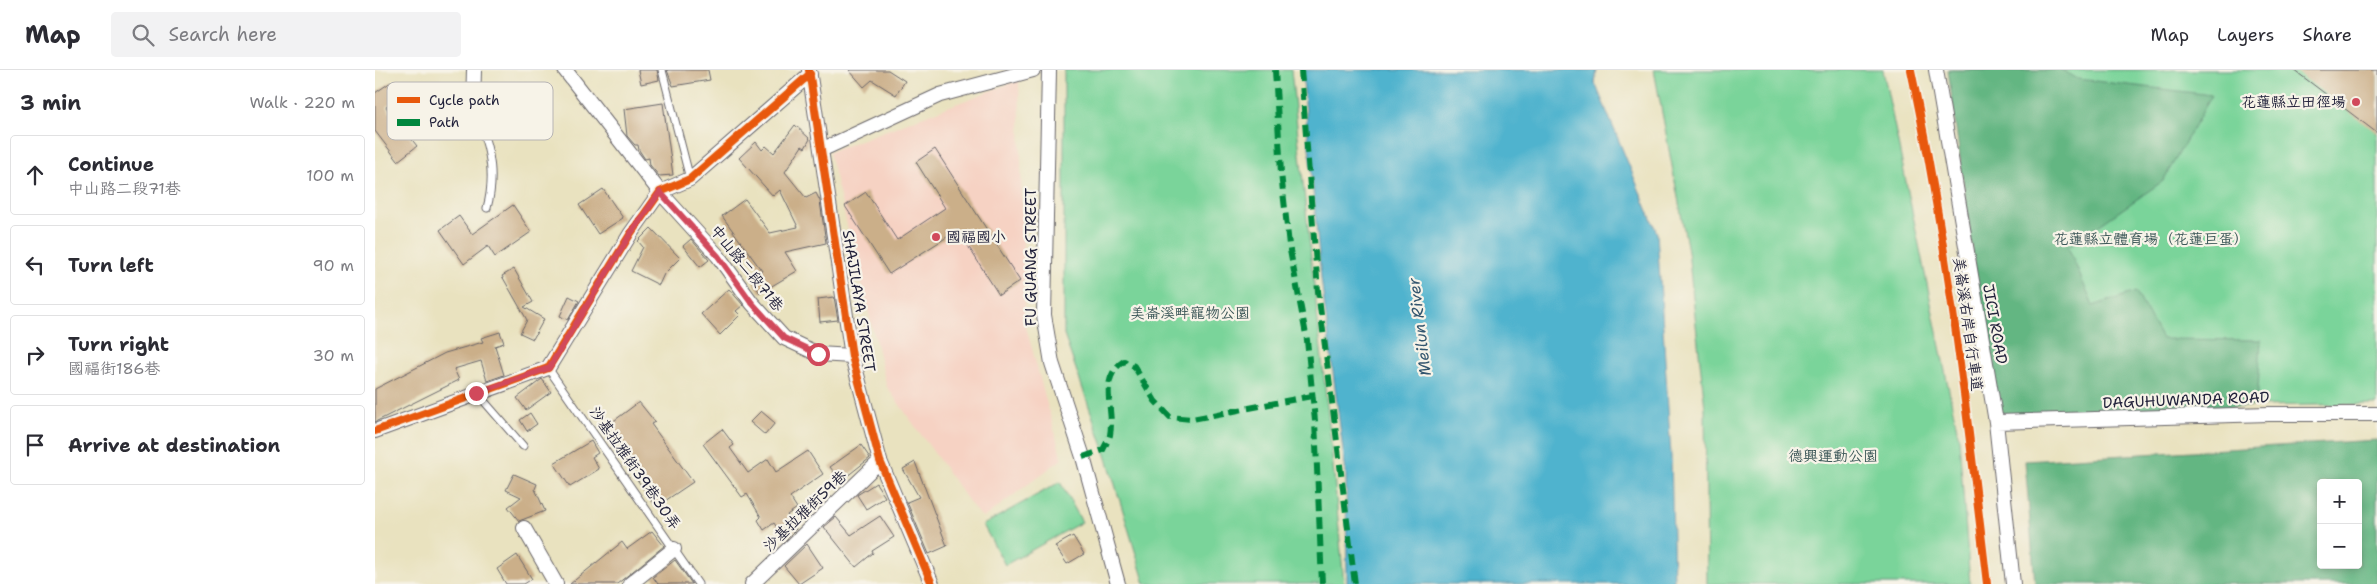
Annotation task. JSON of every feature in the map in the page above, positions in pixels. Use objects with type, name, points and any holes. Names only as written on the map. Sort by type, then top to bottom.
[{"type":"street","name":"中山路二段71巷","points":[[565,70],[660,192],[718,256],[752,303],[784,338],[818,354],[852,356]]},
{"type":"street","points":[[821,150],[940,95],[1033,70]]},
{"type":"street","name":"FU GUANG STREET","points":[[1049,70],[1044,315],[1052,363],[1083,457],[1118,584]]},
{"type":"street","name":"JICI ROAD","points":[[1936,70],[1996,422],[2013,584]]},
{"type":"street","points":[[375,431],[549,368],[631,233],[660,192],[690,179],[809,72]]},
{"type":"street","name":"SHAJILAYA STREET","points":[[809,72],[852,356],[880,461],[932,584]]},
{"type":"street","name":"DAGUHUWANDA ROAD","points":[[1996,422],[2269,414],[2377,414]]},
{"type":"street","name":"沙基拉雅街59巷","points":[[752,584],[880,461]]},
{"type":"street","points":[[525,528],[556,584]]},
{"type":"street","points":[[630,584],[674,549]]},
{"type":"lane","points":[[662,70],[690,179]]},
{"type":"lane","points":[[486,140],[493,188],[487,208]]},
{"type":"lane","name":"沙基拉雅街39巷30弄","points":[[549,368],[698,584]]},
{"type":"lane","points":[[476,393],[523,446]]},
{"type":"shaded area","name":"國福國小","points":[[1019,80],[1025,323],[1062,459],[983,518],[975,510],[887,387],[829,152]]},
{"type":"green space","name":"美崙溪畔寵物公園","points":[[1064,70],[1291,70],[1331,443],[1344,584],[1145,584],[1107,458],[1064,335]]},
{"type":"green space","name":"德興運動公園","points":[[1654,70],[1883,70],[1959,439],[1970,584],[1707,584],[1705,408],[1688,251]]},
{"type":"green space","points":[[1948,70],[2062,70],[2078,79],[2212,95],[2163,181],[2068,247],[2093,306],[2136,292],[2162,339],[2261,340],[2257,406],[1996,422]]},
{"type":"green space","name":"花蓮縣立體育場（花蓮巨蛋）","points":[[1951,70],[2377,70],[2377,404],[2009,410]]},
{"type":"green space","points":[[2377,440],[2377,584],[2035,584],[2025,461]]},
{"type":"green space","points":[[1060,482],[1082,522],[1005,565],[983,525]]},
{"type":"water","name":"Meilun River","points":[[1302,70],[1597,70],[1595,83],[1657,233],[1671,455],[1674,584],[1347,584],[1346,474],[1321,278]]},
{"type":"building","points":[[638,70],[657,70],[659,80],[641,84]]},
{"type":"building","points":[[667,70],[708,70],[710,80],[673,86]]},
{"type":"building","points":[[849,70],[888,70],[905,81],[896,95],[872,80],[864,87]]},
{"type":"building","name":"花蓮縣立田徑場","points":[[2294,70],[2377,70],[2377,133]]},
{"type":"building","points":[[387,85],[387,140],[412,140],[417,146],[398,161],[375,131],[375,93]]},
{"type":"building","points":[[663,103],[673,175],[659,176],[650,165],[649,158],[645,159],[638,145],[635,145],[627,136],[624,109]]},
{"type":"building","points":[[795,125],[810,139],[805,148],[802,146],[785,172],[806,198],[816,193],[820,201],[826,243],[785,252],[797,271],[760,293],[751,278],[762,271],[722,216],[745,199],[770,233],[798,227],[780,190],[773,196],[739,158],[756,142],[762,150],[766,146],[774,153]]},
{"type":"building","points":[[935,149],[1020,281],[999,295],[958,230],[889,274],[845,206],[866,192],[897,240],[945,208],[916,162]]},
{"type":"building","points":[[603,189],[623,218],[598,234],[579,205]]},
{"type":"building","points":[[513,205],[531,232],[495,257],[488,246],[464,264],[440,230],[459,216],[472,234]]},
{"type":"building","points":[[651,228],[680,258],[664,274],[659,285],[631,271],[643,247],[638,241]]},
{"type":"building","points":[[691,239],[709,260],[700,267],[683,246]]},
{"type":"building","points":[[514,269],[533,302],[524,307],[544,319],[533,339],[520,333],[527,320],[502,276]]},
{"type":"building","points":[[729,289],[743,305],[736,311],[740,315],[720,335],[701,314]]},
{"type":"building","points":[[569,296],[579,301],[568,320],[560,316]]},
{"type":"building","points":[[834,297],[838,320],[820,322],[818,299]]},
{"type":"building","points":[[500,332],[504,343],[495,346],[504,375],[487,381],[481,361],[454,369],[459,380],[375,422],[375,389],[445,353],[483,342],[481,338]]},
{"type":"building","points":[[542,379],[551,392],[526,410],[517,398]]},
{"type":"building","points":[[639,402],[655,422],[651,424],[693,482],[656,507],[621,456],[626,453],[607,426]]},
{"type":"building","points":[[761,411],[775,423],[765,435],[750,422]]},
{"type":"building","points":[[530,413],[537,424],[527,431],[520,420]]},
{"type":"building","points":[[722,429],[734,445],[730,448],[748,473],[768,459],[776,472],[808,451],[823,474],[790,497],[797,508],[787,515],[796,529],[785,540],[774,523],[764,530],[758,520],[761,517],[747,494],[742,497],[703,444]]},
{"type":"building","points":[[591,441],[598,453],[592,457],[599,469],[570,487],[554,463]]},
{"type":"building","points":[[861,445],[870,458],[841,481],[830,467]]},
{"type":"building","points":[[915,462],[947,546],[929,554],[907,502],[919,497],[903,469]]},
{"type":"building","points":[[514,474],[537,484],[535,489],[545,511],[519,521],[508,507],[521,497],[506,490]]},
{"type":"building","points":[[876,483],[885,497],[866,509],[857,495]]},
{"type":"building","points":[[880,516],[894,537],[872,551],[873,553],[856,567],[824,527],[836,517],[851,535]]},
{"type":"building","points":[[652,531],[664,546],[617,584],[570,584],[622,542],[627,549]]},
{"type":"building","points":[[1073,536],[1084,554],[1067,564],[1055,546]]},
{"type":"building","points":[[807,544],[823,568],[799,584],[784,566]]},
{"type":"building","points":[[517,555],[532,579],[524,584],[506,584],[497,569]]},
{"type":"building","points":[[675,560],[692,584],[658,584],[653,577]]},
{"type":"marked path","points":[[1275,70],[1281,173],[1289,245],[1307,340],[1315,421],[1322,584]]},
{"type":"marked path","points":[[1301,70],[1318,291],[1355,584]]},
{"type":"marked path","points":[[1083,457],[1103,450],[1109,439],[1111,425],[1109,385],[1111,376],[1124,361],[1134,366],[1155,401],[1170,417],[1192,419],[1312,396]]},
{"type":"cycle path","points":[[809,70],[852,356],[880,461],[932,584]]},
{"type":"cycle path","name":"美崙溪右岸自行車道","points":[[1911,70],[1946,262],[1964,391],[1987,584]]},
{"type":"cycle path","points":[[375,431],[548,368],[631,233],[660,192],[690,179],[810,74]]},
{"type":"place","name":"花蓮縣立田徑場","points":[[2356,102]]},
{"type":"place","name":"國福國小","points":[[936,237]]},
{"type":"route","points":[[476,393],[549,368],[631,233],[660,192],[718,256],[752,303],[784,338],[818,354]]}]
